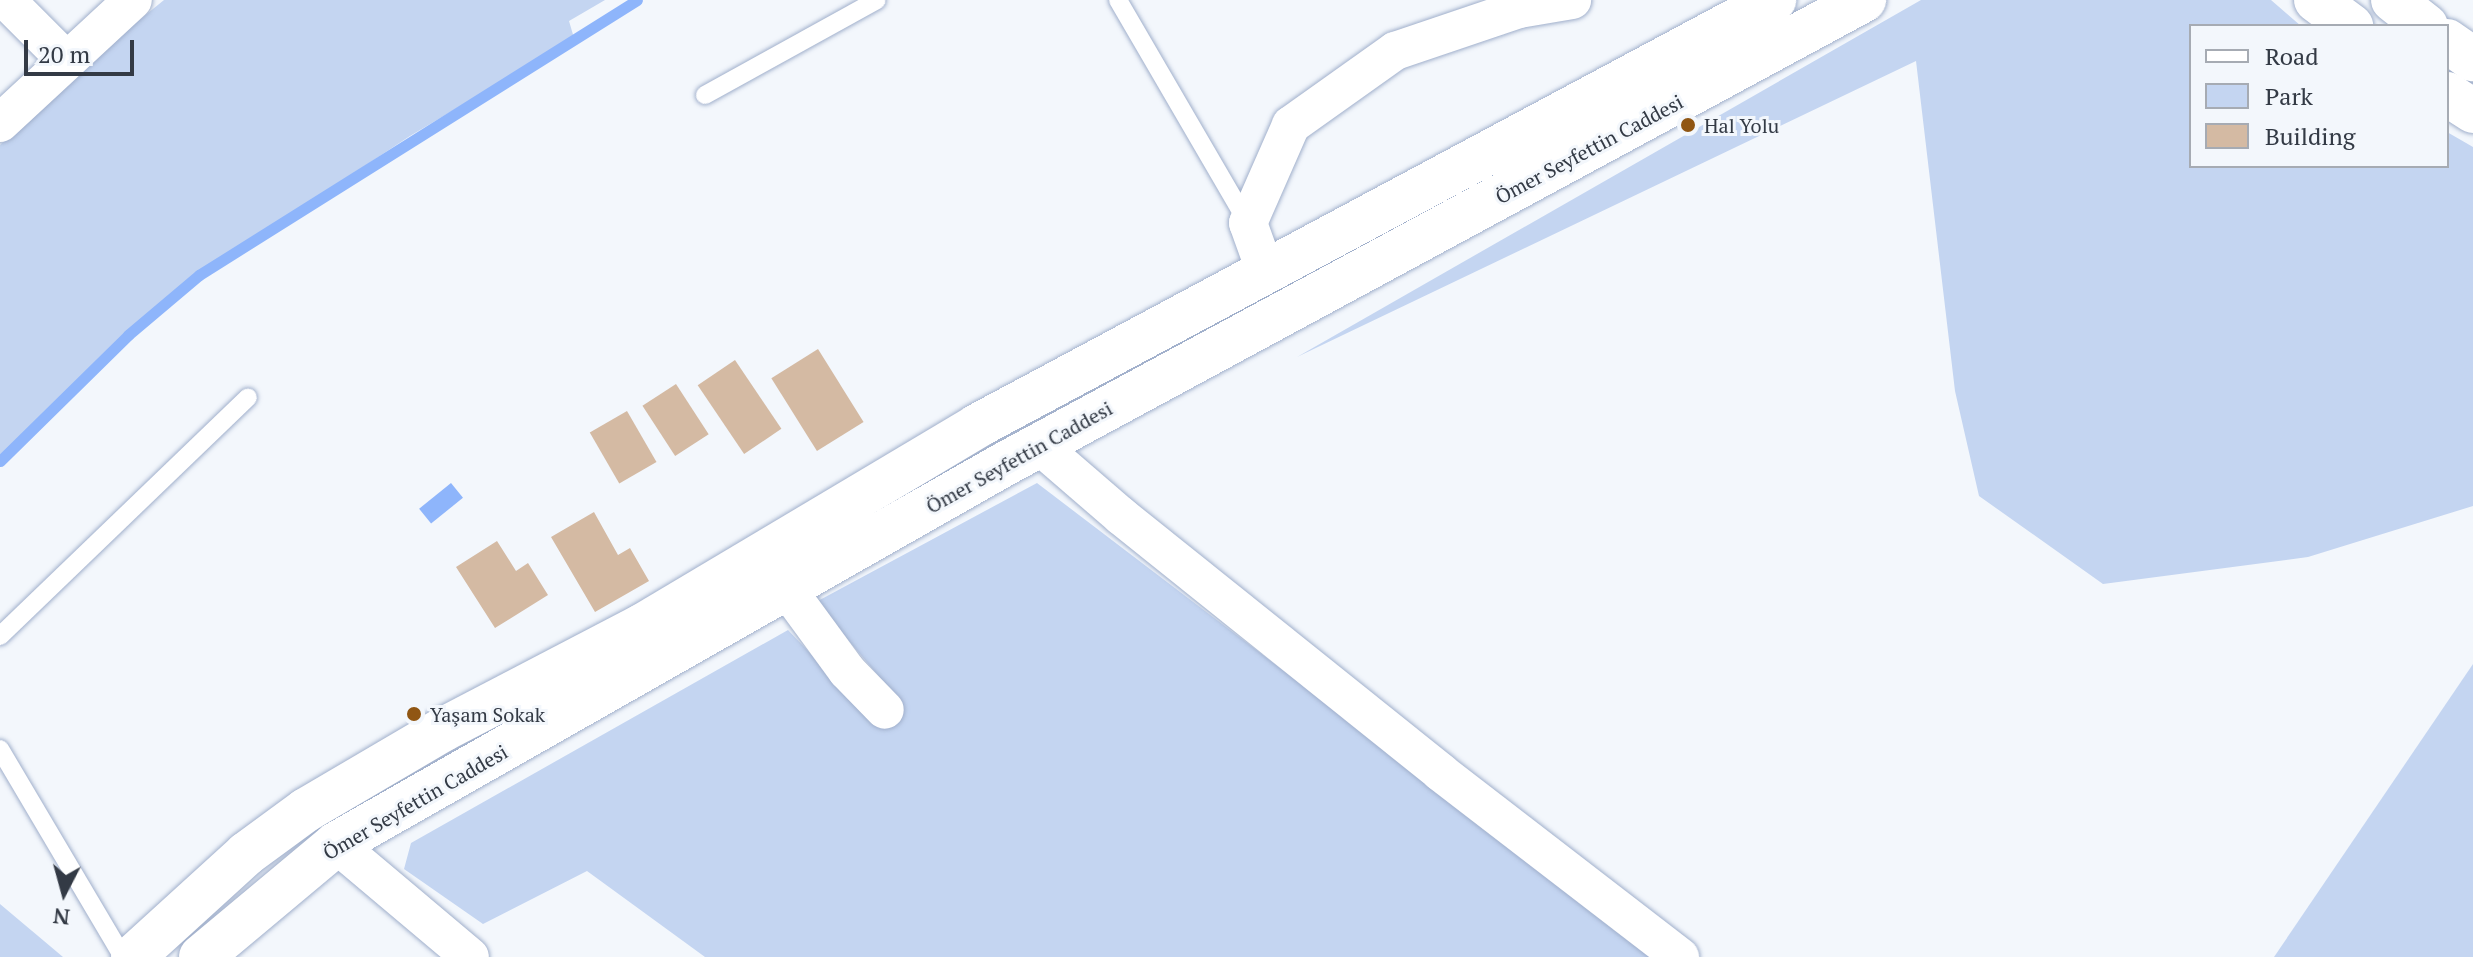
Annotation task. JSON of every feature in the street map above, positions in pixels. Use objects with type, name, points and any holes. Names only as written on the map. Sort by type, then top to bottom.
[{"type":"street","points":[[6,0],[67,61]]},
{"type":"street","points":[[0,123],[133,0]]},
{"type":"street","points":[[1266,273],[1248,223],[1291,125],[1395,51],[1519,9],[1572,0]]},
{"type":"street","points":[[133,957],[246,854],[306,810],[444,729],[642,626],[1013,408],[1774,0]]},
{"type":"street","name":"Ömer Seyfettin Caddesi","points":[[201,957],[336,844],[1258,324],[1620,135],[1864,0]]},
{"type":"street","points":[[2316,0],[2348,24]]},
{"type":"street","points":[[2393,0],[2423,24]]},
{"type":"street","points":[[2449,42],[2473,59]]},
{"type":"street","points":[[2449,95],[2473,111]]},
{"type":"street","points":[[1013,408],[1040,446],[1099,498],[1416,752],[1680,957]]},
{"type":"street","points":[[787,589],[847,671],[885,710]]},
{"type":"street","points":[[306,810],[336,844],[470,957]]},
{"type":"lane","points":[[705,95],[877,0]]},
{"type":"lane","points":[[1118,0],[1248,223]]},
{"type":"lane","points":[[0,636],[248,397]]},
{"type":"lane","points":[[0,749],[123,957]]},
{"type":"green space","points":[[164,0],[605,0],[569,21],[574,38],[410,136],[199,275],[128,335],[0,461],[0,145],[71,76]]},
{"type":"green space","points":[[1921,0],[2271,0],[2299,24],[2189,24],[2189,168],[2449,168],[2449,133],[2473,147],[2473,506],[2308,557],[2103,584],[1979,496],[1955,391],[1916,61],[1297,357]]},
{"type":"green space","points":[[1037,483],[1659,957],[705,957],[587,871],[483,924],[404,869],[411,843],[788,630],[866,712],[893,693],[816,602]]},
{"type":"green space","points":[[2473,664],[2473,957],[2274,957]]},
{"type":"green space","points":[[0,904],[63,957],[0,957]]},
{"type":"water","points":[[451,483],[463,498],[431,524],[419,509]]},
{"type":"building","points":[[818,349],[864,422],[817,451],[771,378]]},
{"type":"building","points":[[735,360],[781,429],[744,454],[698,385]]},
{"type":"building","points":[[676,384],[709,434],[675,456],[642,406]]},
{"type":"building","points":[[627,411],[656,462],[619,484],[590,433]]},
{"type":"building","points":[[594,512],[618,555],[630,548],[649,581],[595,612],[551,537]]},
{"type":"building","points":[[497,541],[516,571],[528,563],[548,595],[495,628],[456,567]]},
{"type":"waterway","points":[[0,461],[128,335],[199,275],[637,0]]},
{"type":"place","name":"Hal Yolu","points":[[1688,125]]},
{"type":"place","name":"Yaşam Sokak","points":[[414,714]]}]
